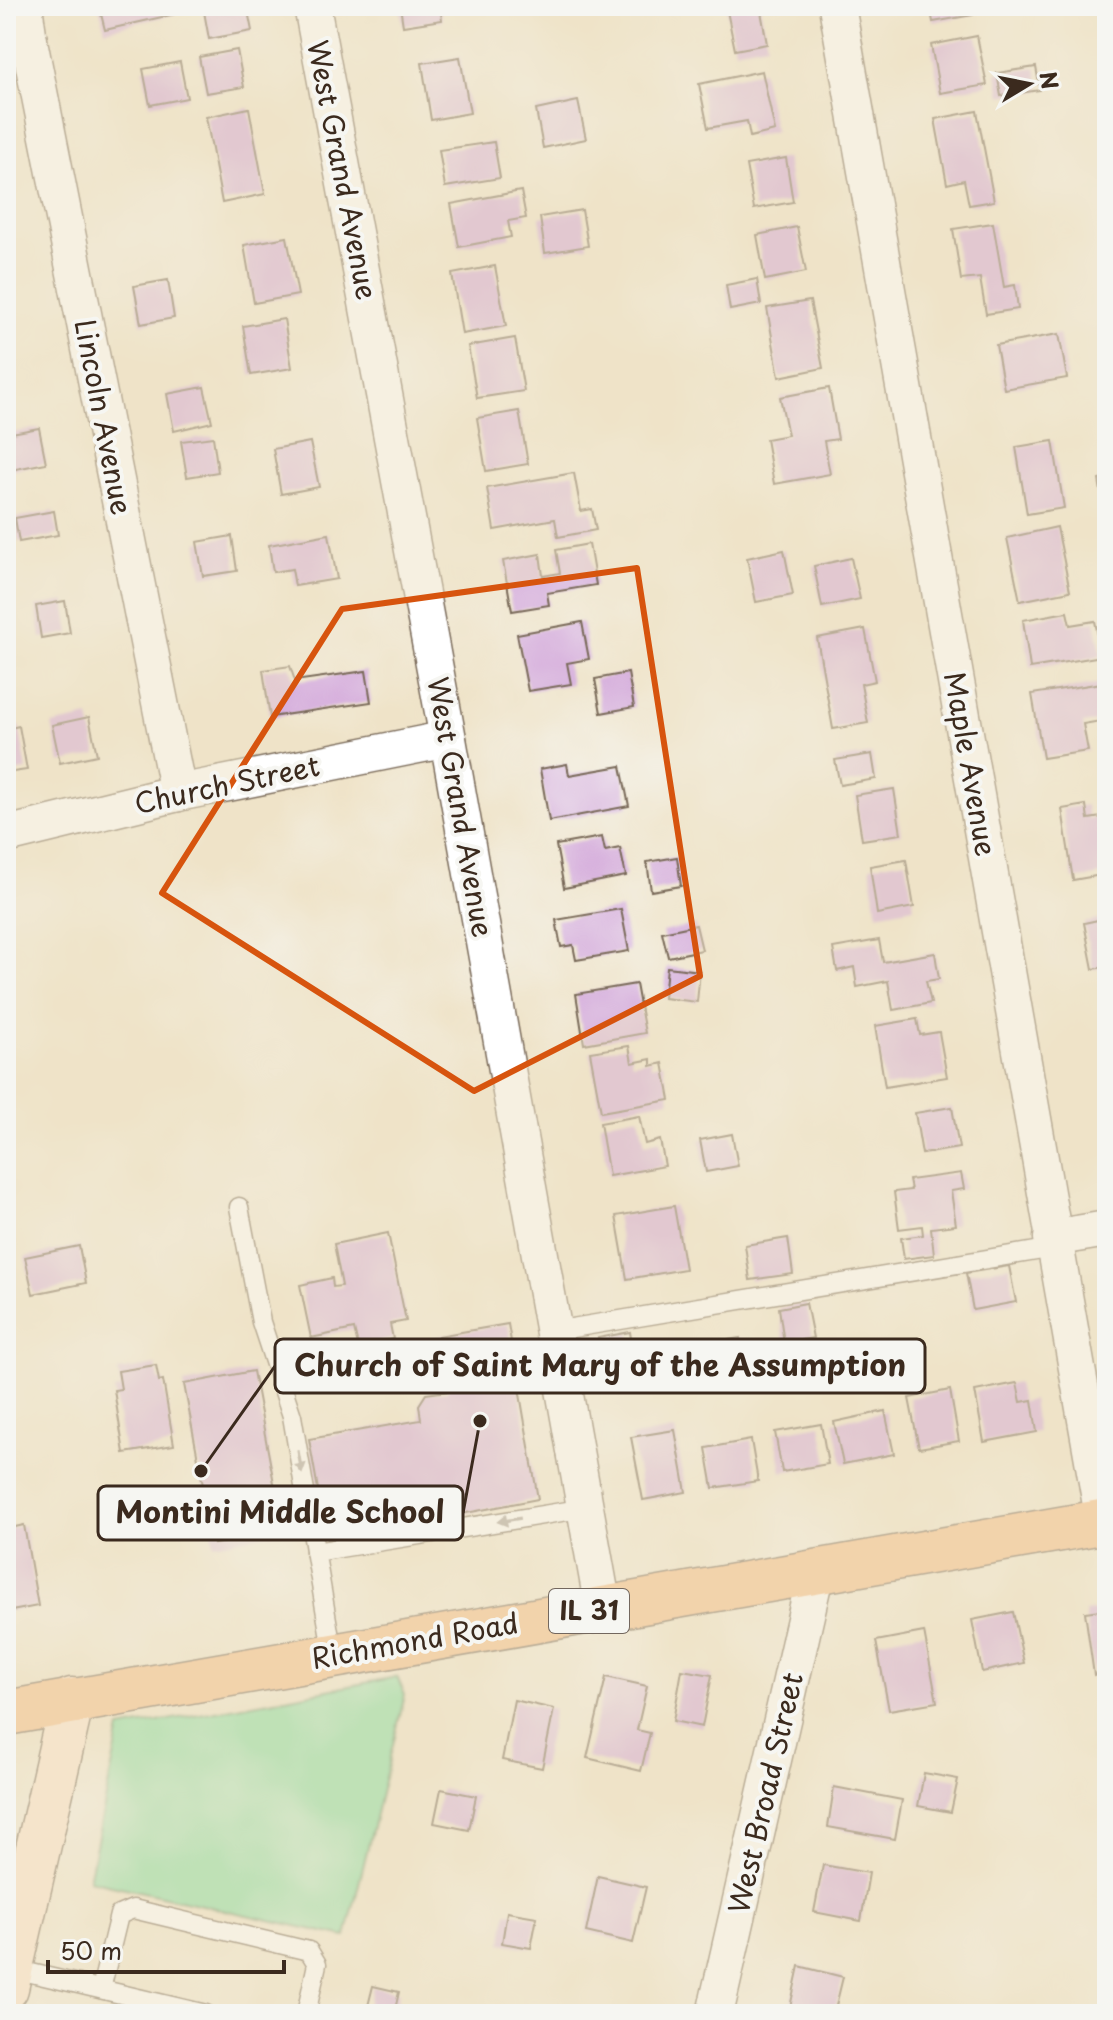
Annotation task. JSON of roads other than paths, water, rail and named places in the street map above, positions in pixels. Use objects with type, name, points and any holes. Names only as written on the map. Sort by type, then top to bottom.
[{"type":"main road","name":"Richmond Road","points":[[6,1713],[1105,1522]]},
{"type":"street","name":"Lincoln Avenue","points":[[24,6],[17,45],[178,793]]},
{"type":"street","name":"West Grand Avenue","points":[[312,6],[448,739],[603,1608]]},
{"type":"street","name":"Maple Avenue","points":[[837,6],[1053,1243],[1105,1522]]},
{"type":"street","name":"Church Street","points":[[6,835],[178,793],[448,739]]},
{"type":"street","points":[[1053,1243],[1107,1229]]},
{"type":"street","name":"West Broad Street","points":[[715,2014],[816,1571]]},
{"type":"street","points":[[8,1978],[72,1700]]},
{"type":"lane","points":[[239,1207],[261,1322],[292,1416],[333,1655]]},
{"type":"lane","points":[[554,1331],[1053,1243]]},
{"type":"lane","points":[[315,1552],[586,1508]]},
{"type":"lane","points":[[101,1989],[119,1915],[133,1909],[309,1951],[317,1964],[306,2014]]},
{"type":"lane","points":[[8,1978],[101,1989],[206,2014]]},
{"type":"place","name":"Montini Middle School","points":[[480,1421]]},
{"type":"place","name":"Church of Saint Mary of the Assumption","points":[[201,1471]]}]
